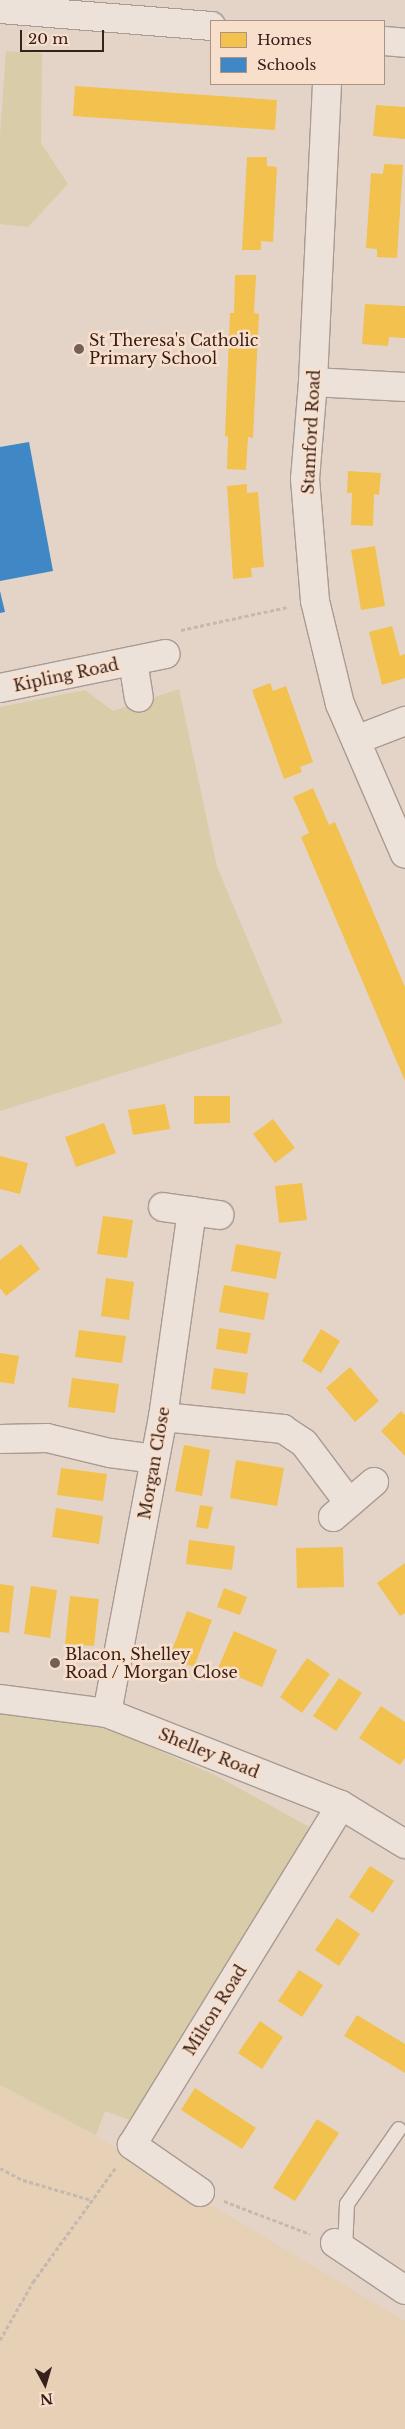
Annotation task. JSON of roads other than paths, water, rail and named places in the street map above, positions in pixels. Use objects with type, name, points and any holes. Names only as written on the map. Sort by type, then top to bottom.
[{"type":"street","points":[[0,9],[210,26]]},
{"type":"street","points":[[385,41],[405,43]]},
{"type":"street","name":"Stamford Road","points":[[327,85],[314,382],[305,479],[315,601],[340,704],[405,854]]},
{"type":"street","points":[[314,382],[405,387]]},
{"type":"street","name":"Kipling Road","points":[[0,688],[166,654]]},
{"type":"street","name":"Kipling Road","points":[[133,661],[139,698]]},
{"type":"street","points":[[356,740],[405,721]]},
{"type":"street","points":[[163,1207],[219,1216]]},
{"type":"street","name":"Morgan Close","points":[[107,1713],[156,1459],[192,1211]]},
{"type":"street","points":[[163,1417],[283,1428],[304,1443],[342,1510],[374,1482]]},
{"type":"street","points":[[0,1439],[47,1438],[110,1453],[156,1459]]},
{"type":"street","name":"Shelley Road","points":[[0,1699],[107,1713],[341,1805],[405,1844]]},
{"type":"street","name":"Milton Road","points":[[200,2192],[132,2144],[341,1805]]},
{"type":"street","points":[[340,2247],[405,2290]]},
{"type":"lane","points":[[340,2247],[348,2204],[399,2129]]},
{"type":"place","name":"St Theresa's Catholic Primary School","points":[[79,349]]},
{"type":"place","name":"Blacon, Shelley Road / Morgan Close","points":[[55,1663]]}]
